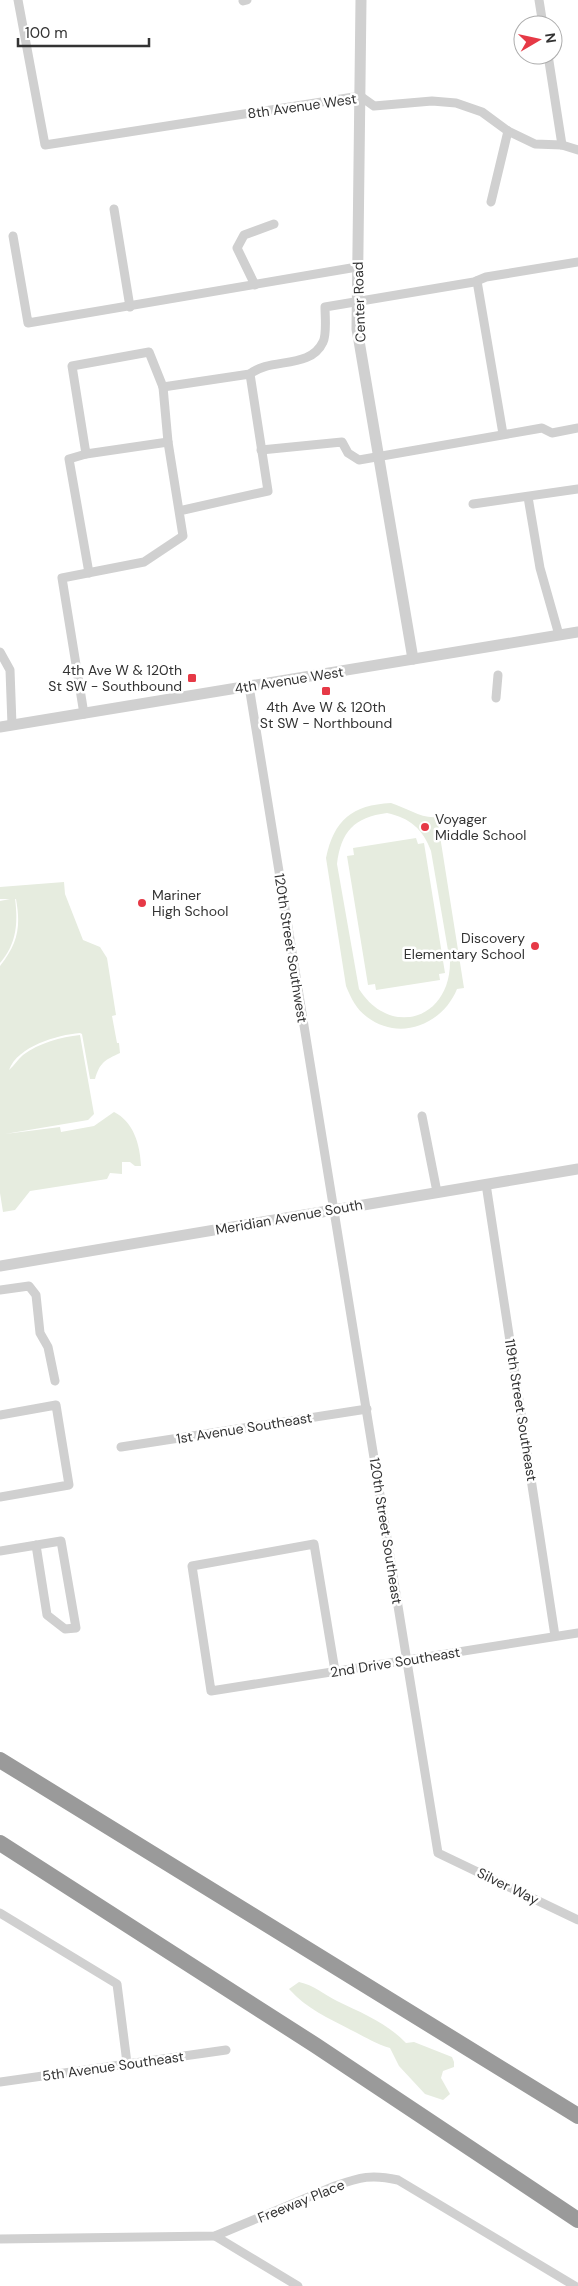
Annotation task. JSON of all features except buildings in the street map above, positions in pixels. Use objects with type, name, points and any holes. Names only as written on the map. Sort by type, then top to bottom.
[{"type":"highway","points":[[0,1760],[578,2116]]},
{"type":"highway","points":[[0,1843],[315,2045],[578,2220]]},
{"type":"street","name":"8th Avenue West","points":[[18,0],[45,145],[360,96],[374,106],[432,101],[456,103],[482,112],[508,132],[535,144],[562,145],[578,150]]},
{"type":"street","name":"Center Road","points":[[361,0],[357,329],[414,659]]},
{"type":"street","points":[[539,0],[541,15]]},
{"type":"street","points":[[550,65],[562,145]]},
{"type":"street","points":[[491,202],[508,132]]},
{"type":"street","points":[[114,209],[130,307]]},
{"type":"street","points":[[255,285],[237,248],[244,235],[274,224]]},
{"type":"street","points":[[13,236],[28,323],[357,267]]},
{"type":"street","points":[[164,388],[250,374],[258,368],[304,359],[317,350],[324,341],[325,307],[578,262]]},
{"type":"street","points":[[476,281],[503,434]]},
{"type":"street","points":[[84,714],[62,578],[144,562],[183,536],[168,442],[164,388],[149,352],[72,366],[86,454]]},
{"type":"street","points":[[179,511],[268,491],[250,374]]},
{"type":"street","points":[[261,450],[342,442],[348,453],[359,460],[542,428],[552,433],[578,428]]},
{"type":"street","points":[[89,573],[69,459],[86,454],[168,442]]},
{"type":"street","points":[[473,504],[578,489]]},
{"type":"street","points":[[528,497],[540,568],[560,635]]},
{"type":"street","name":"4th Avenue West","points":[[0,727],[578,632]]},
{"type":"street","points":[[0,652],[10,670],[12,725]]},
{"type":"street","points":[[496,698],[498,675]]},
{"type":"street","name":"120th Street Southwest","points":[[248,686],[332,1209]]},
{"type":"street","points":[[422,1116],[437,1192]]},
{"type":"street","name":"Meridian Avenue South","points":[[0,1266],[578,1169]]},
{"type":"street","name":"119th Street Southeast","points":[[486,1184],[555,1636]]},
{"type":"street","name":"120th Street Southeast","points":[[332,1209],[367,1409],[438,1853]]},
{"type":"street","points":[[0,1290],[29,1286],[36,1295],[40,1333],[48,1347],[54,1380]]},
{"type":"street","points":[[0,1414],[56,1405],[69,1485],[0,1497]]},
{"type":"street","name":"1st Avenue Southeast","points":[[121,1447],[367,1409]]},
{"type":"street","points":[[0,1551],[36,1545],[61,1541],[76,1628],[65,1629],[47,1615],[36,1545]]},
{"type":"street","name":"2nd Drive Southeast","points":[[335,1671],[314,1544],[192,1566],[212,1691],[578,1633]]},
{"type":"street","name":"Silver Way","points":[[438,1853],[578,1920]]},
{"type":"street","points":[[0,1912],[117,1984],[127,2063]]},
{"type":"street","name":"5th Avenue Southeast","points":[[0,2082],[226,2050]]},
{"type":"street","name":"Freeway Place","points":[[0,2239],[215,2236],[335,2186],[354,2179],[377,2175],[398,2180],[575,2286]]},
{"type":"street","points":[[215,2236],[298,2286]]},
{"type":"shaded area","points":[[391,803],[420,815],[437,817],[464,988],[457,989],[442,1012],[419,1026],[393,1028],[367,1017],[357,1007],[346,986],[326,858],[329,845],[340,824],[355,811],[377,804]],"holes":[[[387,813],[395,815],[415,826],[424,836],[431,851],[450,962],[447,982],[440,998],[429,1009],[416,1016],[401,1017],[386,1014],[372,1004],[359,989],[337,864],[342,843],[351,828],[358,822],[376,815]]]},
{"type":"shaded area","points":[[416,838],[418,844],[424,843],[445,973],[439,974],[440,980],[376,990],[375,984],[368,985],[347,856],[354,855],[353,848]]},
{"type":"shaded area","points":[[64,882],[65,894],[83,940],[100,947],[107,958],[116,1015],[112,1016],[120,1053],[104,1062],[95,1079],[90,1079],[82,1034],[60,1036],[29,1048],[21,1054],[9,1070],[23,1055],[36,1047],[65,1037],[80,1035],[94,1114],[88,1120],[5,1134],[60,1127],[61,1132],[94,1126],[114,1112],[127,1122],[135,1135],[141,1166],[135,1166],[130,1162],[122,1162],[122,1174],[110,1173],[107,1179],[30,1191],[15,1210],[3,1212],[0,1193],[0,966],[11,950],[17,934],[18,918],[16,899],[0,899],[0,887]]},
{"type":"shaded area","points":[[15,898],[15,932],[10,948],[0,963],[0,901]]},
{"type":"shaded area","points":[[299,1982],[314,1987],[337,2001],[374,2019],[406,2043],[414,2042],[452,2057],[454,2067],[443,2071],[441,2078],[450,2094],[443,2100],[425,2094],[399,2066],[390,2048],[374,2042],[326,2017],[310,2008],[296,1996],[289,1989]]},
{"type":"place","name":"4th Ave W & 120th St SW - Southbound","points":[[192,678]]},
{"type":"place","name":"4th Ave W & 120th St SW - Northbound","points":[[326,691]]},
{"type":"place","name":"Voyager Middle School","points":[[425,827]]},
{"type":"place","name":"Mariner High School","points":[[142,903]]},
{"type":"place","name":"Discovery Elementary School","points":[[535,946]]}]
